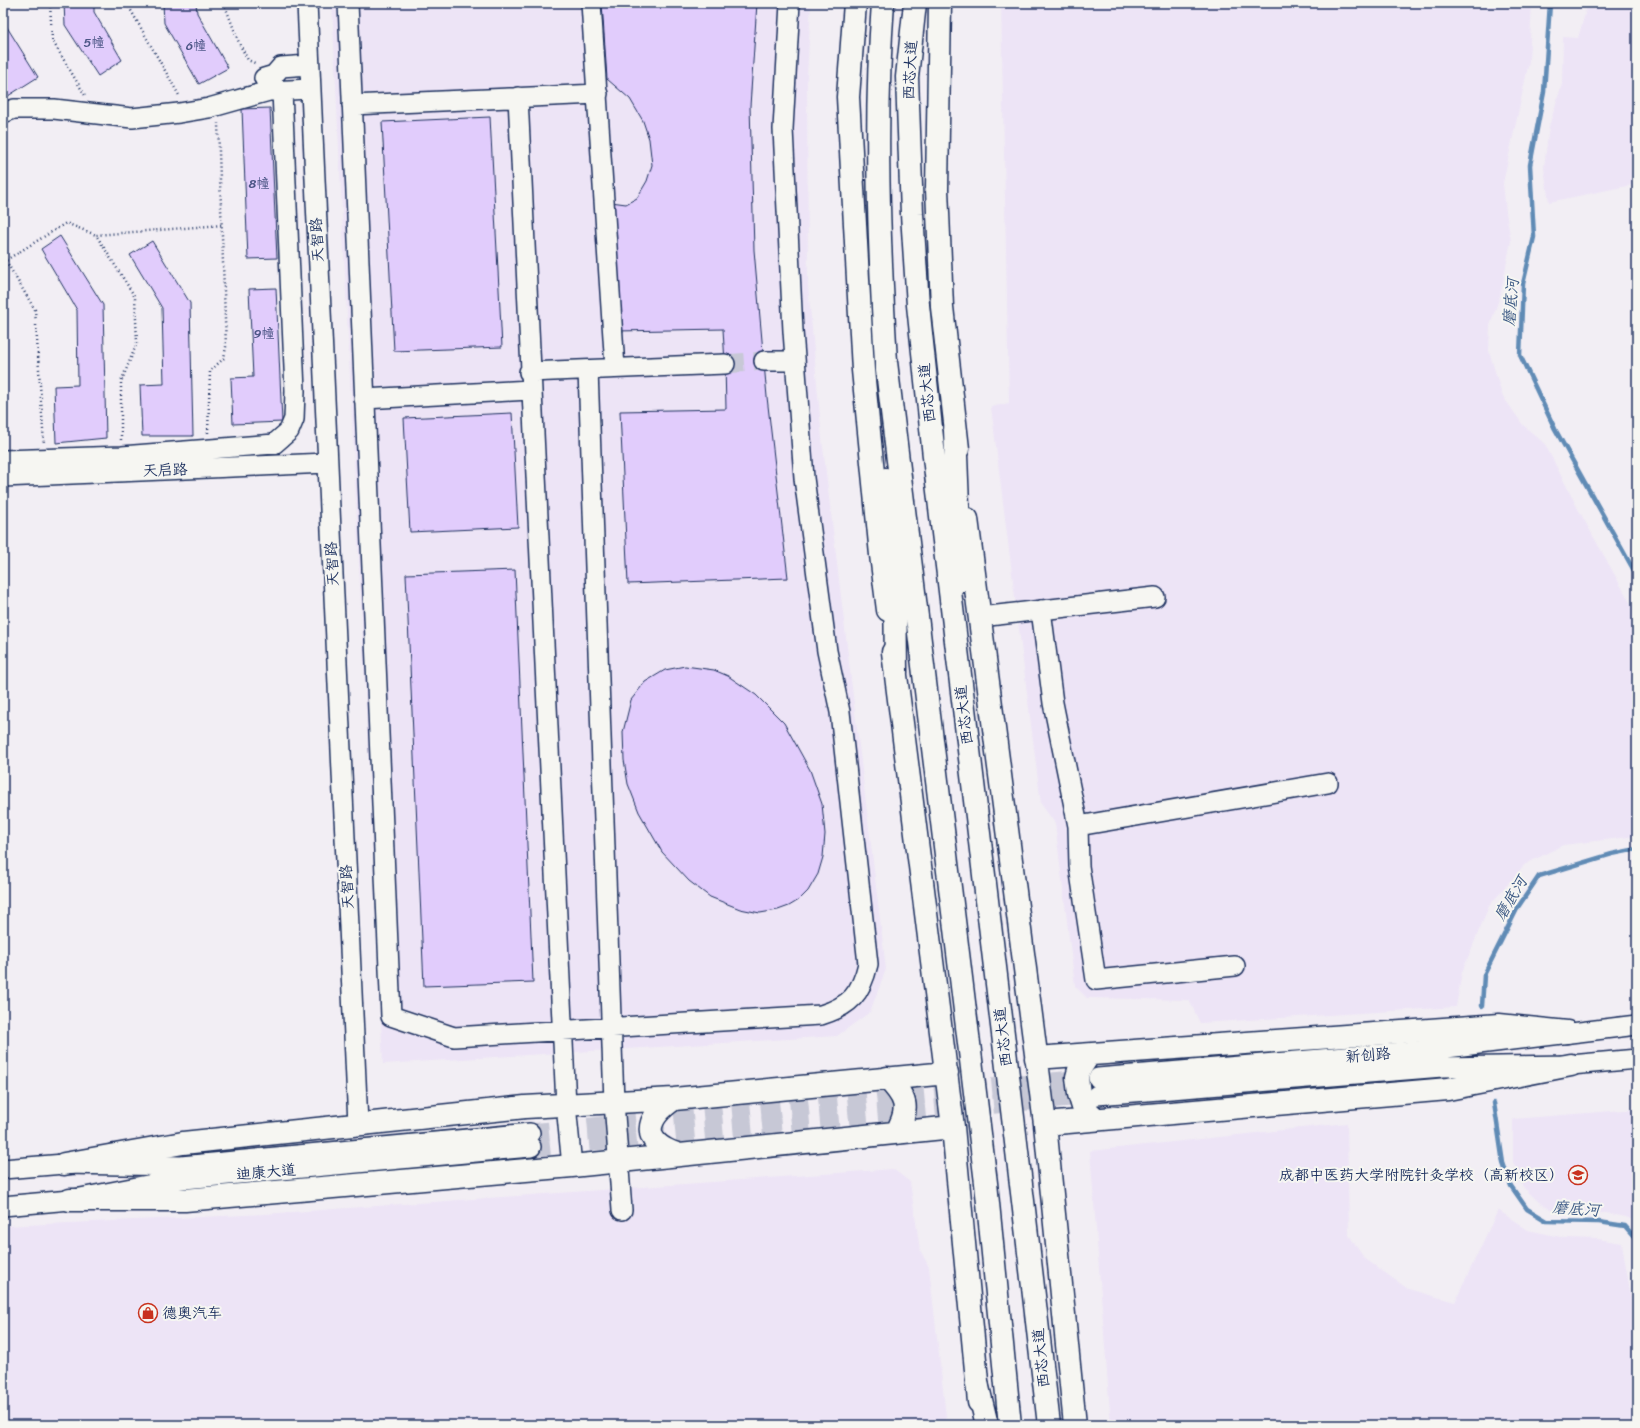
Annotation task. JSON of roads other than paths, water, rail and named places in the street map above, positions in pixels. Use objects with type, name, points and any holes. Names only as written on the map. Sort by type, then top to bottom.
[{"type":"main road","points":[[855,3],[848,97],[863,370],[881,555],[947,1073],[982,1425]]},
{"type":"main road","name":"西芯大道","points":[[883,3],[878,153],[880,256],[886,362],[986,1183],[1010,1425]]},
{"type":"main road","name":"西芯大道","points":[[914,3],[907,77],[912,214],[917,290],[935,466],[968,752],[1024,1201],[1049,1425]]},
{"type":"main road","name":"西芯大道","points":[[940,3],[937,189],[942,307],[955,430],[1044,1124],[1075,1425]]},
{"type":"main road","points":[[886,362],[886,478],[895,580],[896,671]]},
{"type":"main road","points":[[955,430],[968,752]]},
{"type":"main road","points":[[1036,1058],[1499,1024],[1567,1032]]},
{"type":"main road","points":[[1089,1055],[1079,1070],[1077,1077],[1079,1094],[1083,1107],[1096,1119]]},
{"type":"main road","points":[[1044,1124],[1448,1089],[1571,1065]]},
{"type":"main road","points":[[64,1164],[183,1143],[525,1106],[674,1099],[947,1073]]},
{"type":"main road","points":[[887,1078],[902,1093],[906,1104],[904,1117],[896,1133]]},
{"type":"main road","points":[[674,1099],[661,1108],[654,1116],[651,1127],[658,1145],[665,1150],[677,1154]]},
{"type":"main road","points":[[70,1200],[184,1200],[572,1166],[677,1154],[953,1127]]},
{"type":"main road","points":[[977,1383],[987,1425]]},
{"type":"street","name":"天智路","points":[[306,3],[358,1124]]},
{"type":"street","points":[[348,3],[391,1016],[454,1037],[821,1015],[838,1009],[851,1001],[864,981],[868,964],[840,712],[827,651],[804,478],[795,361],[783,129],[790,3]]},
{"type":"street","points":[[592,3],[616,368]]},
{"type":"street","points":[[3,460],[122,456],[208,448],[274,444],[289,431],[294,419],[295,390],[274,81],[281,67],[309,65]]},
{"type":"street","points":[[3,113],[14,109],[34,109],[132,118],[188,112],[218,106],[274,81],[310,89]]},
{"type":"street","points":[[352,105],[598,94]]},
{"type":"street","points":[[518,97],[530,381],[562,1031],[566,1104],[572,1166]]},
{"type":"street","points":[[764,361],[795,361]]},
{"type":"street","points":[[364,399],[530,381],[588,370],[724,364]]},
{"type":"street","points":[[588,370],[614,1102],[622,1210]]},
{"type":"street","name":"天启路","points":[[3,477],[327,464]]},
{"type":"street","points":[[980,617],[1155,597]]},
{"type":"street","points":[[1041,610],[1054,703],[1078,826],[1079,866],[1096,980],[1235,966]]},
{"type":"street","points":[[1078,826],[1328,783]]},
{"type":"street","name":"新创路","points":[[1637,1025],[1098,1086],[1442,1066],[1571,1065],[1637,1059]]},
{"type":"street","name":"迪康大道","points":[[3,1168],[64,1164],[181,1166],[530,1140],[173,1180],[70,1200],[3,1206]]},
{"type":"waterway","name":"磨底河","points":[[1550,3],[1544,92],[1530,165],[1534,237],[1523,284],[1520,355],[1555,429],[1637,576]]},
{"type":"waterway","name":"磨底河","points":[[1482,1006],[1484,975],[1518,907],[1539,876],[1612,854],[1637,849]]},
{"type":"waterway","name":"磨底河","points":[[1494,1103],[1503,1163],[1511,1186],[1527,1209],[1547,1221],[1599,1222],[1625,1226],[1637,1240]]},
{"type":"tunnel","points":[[725,364],[764,361]]},
{"type":"tunnel","points":[[530,1133],[1093,1078]]},
{"type":"tunnel","points":[[531,1147],[1093,1095]]},
{"type":"place","name":"成都中医药大学附院针灸学校（高新校区）","points":[[1578,1175]]},
{"type":"place","name":"德奥汽车","points":[[148,1313]]}]
